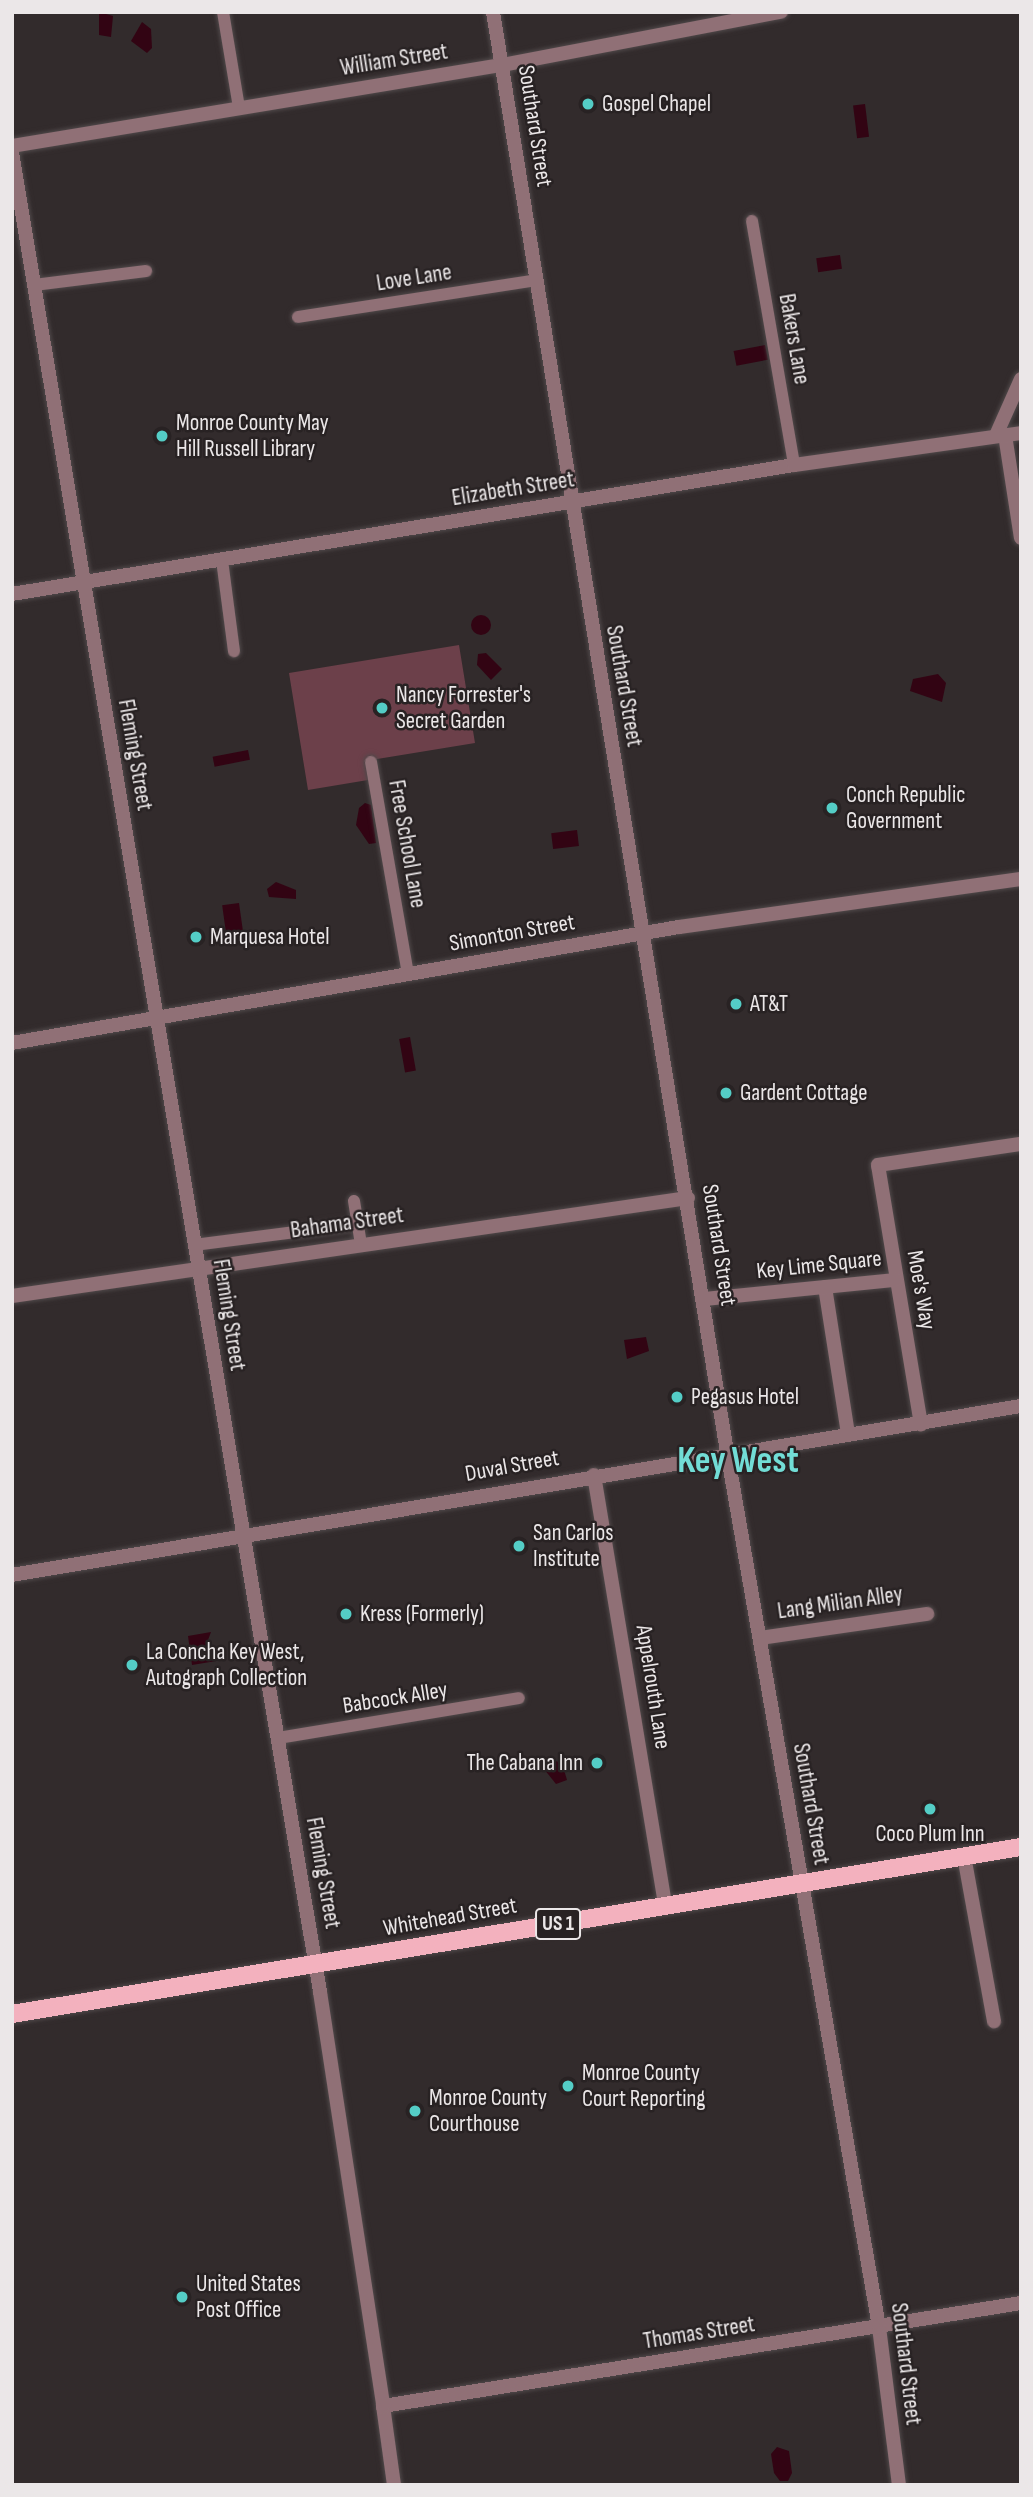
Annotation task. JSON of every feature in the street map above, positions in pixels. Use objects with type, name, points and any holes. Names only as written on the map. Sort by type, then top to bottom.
[{"type":"main road","name":"Whitehead Street","points":[[12,2014],[665,1906],[801,1880],[1021,1847]]},
{"type":"street","name":"Southard Street","points":[[494,12],[569,503],[644,934],[728,1453],[879,2327],[899,2485]]},
{"type":"street","name":"William Street","points":[[12,146],[502,65],[781,12]]},
{"type":"street","name":"Fleming Street","points":[[12,153],[83,584],[159,1017],[242,1536],[316,1964],[394,2485]]},
{"type":"street","points":[[1021,379],[1001,434],[1021,538]]},
{"type":"street","name":"Elizabeth Street","points":[[12,594],[794,465],[1021,433]]},
{"type":"street","name":"Simonton Street","points":[[12,1043],[644,934],[1021,879]]},
{"type":"street","name":"Moe's Way","points":[[921,1423],[895,1280],[878,1165],[1021,1144]]},
{"type":"street","name":"Bahama Street","points":[[12,1296],[688,1198]]},
{"type":"street","name":"Key Lime Square","points":[[704,1299],[895,1280]]},
{"type":"street","points":[[825,1287],[848,1434]]},
{"type":"street","name":"Duval Street","points":[[12,1575],[594,1475],[1021,1406]]},
{"type":"street","name":"Appelrouth Lane","points":[[594,1475],[665,1906]]},
{"type":"street","name":"Lang Milian Alley","points":[[760,1638],[927,1614]]},
{"type":"street","points":[[964,1856],[994,2021]]},
{"type":"street","name":"Thomas Street","points":[[383,2406],[1021,2303]]},
{"type":"lane","points":[[223,12],[239,108]]},
{"type":"lane","name":"Bakers Lane","points":[[752,221],[794,465]]},
{"type":"lane","points":[[34,285],[146,271]]},
{"type":"lane","name":"Love Lane","points":[[298,317],[537,280]]},
{"type":"lane","points":[[222,561],[234,651]]},
{"type":"lane","name":"Free School Lane","points":[[371,762],[408,975]]},
{"type":"lane","points":[[354,1201],[360,1244]]},
{"type":"lane","points":[[194,1245],[358,1224]]},
{"type":"lane","name":"Babcock Alley","points":[[278,1738],[519,1698]]},
{"type":"shaded area","points":[[99,12],[113,16],[111,37],[99,35]]},
{"type":"shaded area","points":[[142,22],[151,29],[152,48],[147,53],[131,41]]},
{"type":"shaded area","points":[[865,104],[869,137],[857,138],[853,105]]},
{"type":"shaded area","points":[[840,255],[842,269],[818,272],[816,258]]},
{"type":"shaded area","points":[[765,345],[768,360],[736,366],[734,351]]},
{"type":"shaded area","points":[[481,615],[488,618],[491,625],[488,632],[481,635],[474,632],[471,625],[474,618]]},
{"type":"shaded area","name":"Nancy Forrester's Secret Garden","points":[[459,645],[475,743],[365,761],[368,780],[308,790],[289,673]]},
{"type":"shaded area","points":[[486,653],[502,669],[491,680],[477,665],[478,654]]},
{"type":"shaded area","points":[[938,674],[946,683],[942,702],[910,691],[913,679]]},
{"type":"shaded area","points":[[248,750],[250,760],[215,767],[213,757]]},
{"type":"shaded area","points":[[365,803],[371,805],[376,843],[369,844],[356,825],[359,808]]},
{"type":"shaded area","points":[[577,830],[579,846],[553,849],[551,833]]},
{"type":"shaded area","points":[[276,882],[296,890],[296,899],[269,897],[267,889]]},
{"type":"shaded area","points":[[239,903],[243,932],[226,934],[222,905]]},
{"type":"shaded area","points":[[410,1037],[416,1070],[405,1072],[399,1039]]},
{"type":"shaded area","points":[[646,1337],[649,1351],[627,1359],[624,1340]]},
{"type":"shaded area","points":[[211,1632],[205,1648],[216,1661],[192,1665],[188,1636]]},
{"type":"shaded area","points":[[542,1757],[562,1763],[567,1780],[556,1784],[540,1764]]},
{"type":"shaded area","points":[[777,2447],[789,2451],[792,2473],[788,2481],[780,2481],[774,2473],[771,2454]]},
{"type":"place","name":"Gospel Chapel","points":[[588,104]]},
{"type":"place","name":"Monroe County May Hill Russell Library","points":[[162,436]]},
{"type":"place","name":"Nancy Forrester's Secret Garden","points":[[382,708]]},
{"type":"place","name":"Conch Republic Government","points":[[832,808]]},
{"type":"place","name":"Marquesa Hotel","points":[[196,937]]},
{"type":"place","name":"AT&T","points":[[736,1004]]},
{"type":"place","name":"Gardent Cottage","points":[[726,1093]]},
{"type":"place","name":"Pegasus Hotel","points":[[677,1397]]},
{"type":"place","name":"San Carlos Institute","points":[[519,1546]]},
{"type":"place","name":"Kress (Formerly)","points":[[346,1614]]},
{"type":"place","name":"La Concha Key West, Autograph Collection","points":[[132,1665]]},
{"type":"place","name":"The Cabana Inn","points":[[597,1763]]},
{"type":"place","name":"Coco Plum Inn","points":[[930,1809]]},
{"type":"place","name":"Monroe County Court Reporting","points":[[568,2086]]},
{"type":"place","name":"Monroe County Courthouse","points":[[415,2111]]},
{"type":"place","name":"United States Post Office","points":[[182,2297]]},
{"type":"district","name":"Key West","points":[[738,1461]]}]
